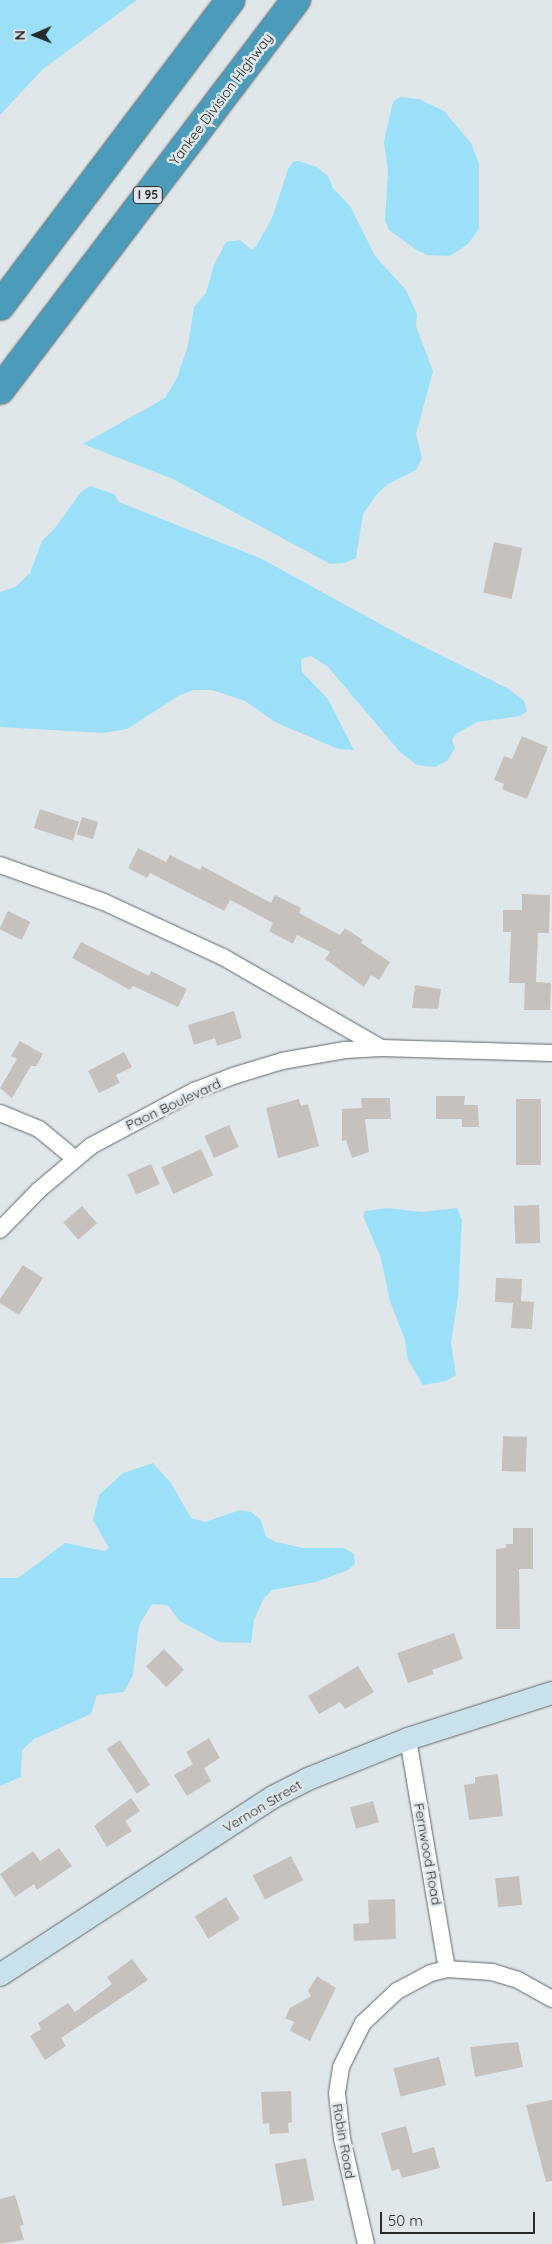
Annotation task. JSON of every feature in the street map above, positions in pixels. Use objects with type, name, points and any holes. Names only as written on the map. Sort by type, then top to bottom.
[{"type":"highway","points":[[0,306],[231,0]]},
{"type":"highway","name":"Yankee Division Highway","points":[[0,390],[296,0]]},
{"type":"main road","name":"Vernon Street","points":[[0,1975],[274,1797],[344,1763],[408,1739],[552,1693]]},
{"type":"street","name":"Paon Boulevard","points":[[0,865],[86,894],[223,957],[381,1048]]},
{"type":"street","name":"Paon Boulevard","points":[[0,1230],[74,1158],[154,1111],[233,1076],[299,1057],[381,1048],[552,1053]]},
{"type":"street","points":[[0,1113],[40,1129],[74,1158]]},
{"type":"street","name":"Fernwood Road","points":[[408,1739],[447,1969]]},
{"type":"street","points":[[447,1969],[492,1972],[518,1980],[552,1999]]},
{"type":"street","name":"Robin Road","points":[[366,2244],[337,2116],[341,2067],[350,2044],[379,2005],[415,1980],[447,1969]]},
{"type":"shaded area","points":[[0,0],[137,0],[43,69],[0,115]]},
{"type":"shaded area","points":[[400,97],[419,99],[444,111],[471,143],[479,164],[479,229],[468,244],[450,256],[427,255],[415,249],[389,230],[385,220],[388,171],[384,142],[393,102]]},
{"type":"shaded area","points":[[298,161],[317,167],[328,176],[333,188],[350,206],[375,256],[406,290],[417,314],[416,326],[433,371],[416,434],[422,458],[416,470],[388,484],[377,494],[363,514],[356,558],[344,563],[330,564],[173,479],[83,444],[165,398],[177,378],[188,345],[194,307],[206,293],[214,265],[226,242],[240,240],[252,250],[257,245],[272,218],[288,169],[293,162]]},
{"type":"shaded area","points":[[90,486],[114,494],[119,502],[260,558],[404,637],[509,689],[524,701],[527,711],[520,716],[477,722],[456,734],[452,740],[455,748],[447,761],[435,767],[417,765],[400,752],[328,667],[311,656],[301,659],[302,672],[328,699],[354,750],[338,749],[275,722],[245,701],[212,690],[194,690],[180,695],[127,729],[103,733],[0,727],[0,592],[15,587],[30,573],[42,541],[55,528],[81,492]]},
{"type":"shaded area","points":[[387,1208],[422,1212],[457,1208],[462,1220],[458,1297],[451,1343],[456,1375],[446,1381],[423,1385],[408,1360],[405,1340],[390,1301],[381,1258],[363,1216],[365,1211]]},
{"type":"shaded area","points":[[153,1463],[171,1483],[191,1518],[205,1522],[240,1510],[251,1512],[261,1520],[266,1537],[276,1542],[303,1548],[344,1548],[354,1554],[355,1564],[348,1570],[316,1582],[272,1590],[264,1598],[254,1620],[251,1643],[219,1642],[180,1621],[167,1605],[152,1604],[139,1625],[133,1675],[124,1692],[97,1695],[91,1714],[34,1739],[22,1750],[21,1777],[0,1786],[0,1578],[18,1578],[65,1543],[104,1551],[109,1548],[93,1520],[99,1495],[123,1473]]},
{"type":"building","points":[[494,542],[522,548],[512,599],[483,593]]},
{"type":"building","points":[[522,736],[548,747],[527,799],[502,789],[504,784],[494,780],[504,756],[512,759]]},
{"type":"building","points":[[40,809],[79,822],[73,841],[34,828]]},
{"type":"building","points":[[82,817],[98,822],[93,839],[77,834]]},
{"type":"building","points":[[138,848],[166,862],[170,855],[200,870],[202,866],[271,903],[275,895],[301,908],[299,913],[340,935],[345,928],[363,940],[361,943],[390,962],[379,980],[371,975],[364,987],[325,959],[330,952],[297,935],[293,944],[269,931],[273,923],[240,905],[230,900],[224,911],[150,873],[147,878],[128,868]]},
{"type":"building","points":[[522,894],[550,895],[549,933],[538,933],[536,982],[551,983],[550,1010],[524,1010],[525,983],[509,983],[511,932],[503,932],[503,910],[522,910]]},
{"type":"building","points":[[8,911],[30,922],[22,940],[0,929]]},
{"type":"building","points":[[81,942],[149,976],[151,971],[187,989],[178,1007],[133,986],[130,990],[72,958]]},
{"type":"building","points":[[415,985],[441,989],[438,1009],[412,1008]]},
{"type":"building","points":[[234,1011],[242,1038],[217,1046],[215,1038],[194,1045],[188,1025]]},
{"type":"building","points":[[20,1041],[43,1054],[36,1066],[31,1066],[12,1098],[0,1088],[17,1059],[11,1056]]},
{"type":"building","points":[[124,1052],[132,1067],[116,1075],[120,1083],[99,1093],[88,1071]]},
{"type":"building","points":[[436,1096],[465,1096],[464,1105],[478,1105],[479,1127],[462,1127],[462,1119],[436,1119]]},
{"type":"building","points":[[361,1098],[390,1098],[391,1119],[365,1119],[369,1152],[352,1158],[346,1140],[342,1141],[342,1109],[362,1108]]},
{"type":"building","points":[[299,1099],[301,1106],[308,1104],[319,1146],[278,1158],[266,1108]]},
{"type":"building","points":[[516,1099],[541,1099],[541,1165],[516,1165]]},
{"type":"building","points":[[229,1125],[239,1147],[214,1158],[204,1136]]},
{"type":"building","points":[[201,1149],[213,1175],[173,1194],[161,1168]]},
{"type":"building","points":[[151,1164],[160,1184],[136,1195],[127,1175]]},
{"type":"building","points":[[539,1205],[540,1243],[515,1244],[514,1206]]},
{"type":"building","points":[[82,1206],[97,1223],[78,1240],[63,1222]]},
{"type":"building","points":[[23,1265],[43,1278],[19,1315],[0,1303],[0,1299]]},
{"type":"building","points":[[496,1278],[522,1279],[521,1301],[534,1302],[532,1329],[511,1328],[513,1303],[495,1302]]},
{"type":"building","points":[[503,1436],[527,1437],[526,1472],[502,1471]]},
{"type":"building","points":[[513,1528],[533,1528],[533,1569],[519,1569],[520,1629],[496,1629],[496,1549],[506,1548],[506,1544],[513,1544]]},
{"type":"building","points":[[454,1633],[463,1659],[432,1670],[434,1674],[408,1683],[397,1653]]},
{"type":"building","points":[[164,1649],[184,1670],[166,1687],[146,1666]]},
{"type":"building","points":[[358,1666],[374,1692],[345,1709],[340,1702],[319,1714],[308,1696]]},
{"type":"building","points":[[209,1738],[220,1758],[204,1768],[211,1781],[187,1796],[174,1775],[193,1764],[186,1752]]},
{"type":"building","points":[[120,1740],[150,1785],[137,1794],[107,1749]]},
{"type":"building","points":[[498,1774],[503,1816],[469,1820],[464,1785],[475,1783],[475,1777]]},
{"type":"building","points":[[131,1798],[140,1811],[125,1821],[132,1831],[107,1847],[94,1826]]},
{"type":"building","points":[[373,1801],[379,1822],[356,1829],[350,1808]]},
{"type":"building","points":[[59,1848],[72,1866],[37,1890],[34,1884],[15,1897],[0,1874],[33,1851],[40,1861]]},
{"type":"building","points":[[291,1856],[303,1880],[265,1900],[253,1876]]},
{"type":"building","points":[[519,1876],[522,1905],[498,1907],[495,1879]]},
{"type":"building","points":[[226,1897],[240,1919],[208,1939],[195,1917]]},
{"type":"building","points":[[395,1899],[396,1939],[354,1941],[353,1924],[369,1923],[368,1900]]},
{"type":"building","points":[[132,1959],[148,1980],[61,2038],[66,2046],[45,2060],[30,2036],[41,2029],[38,2023],[68,2003],[75,2012],[112,1984],[107,1977]]},
{"type":"building","points":[[317,1976],[336,1988],[310,2041],[290,2031],[294,2022],[285,2018],[290,2008],[311,1996],[308,1991]]},
{"type":"building","points":[[518,2042],[523,2067],[475,2077],[470,2047]]},
{"type":"building","points":[[439,2057],[446,2085],[400,2097],[393,2068]]},
{"type":"building","points":[[291,2091],[292,2122],[288,2123],[289,2133],[270,2134],[269,2123],[263,2124],[261,2092]]},
{"type":"building","points":[[552,2100],[552,2181],[546,2182],[526,2105]]},
{"type":"building","points":[[406,2126],[413,2153],[434,2147],[440,2168],[402,2178],[399,2169],[392,2171],[381,2133]]},
{"type":"building","points":[[306,2158],[314,2200],[283,2206],[275,2164]]},
{"type":"building","points":[[15,2195],[24,2225],[20,2226],[24,2240],[0,2244],[0,2199]]}]
